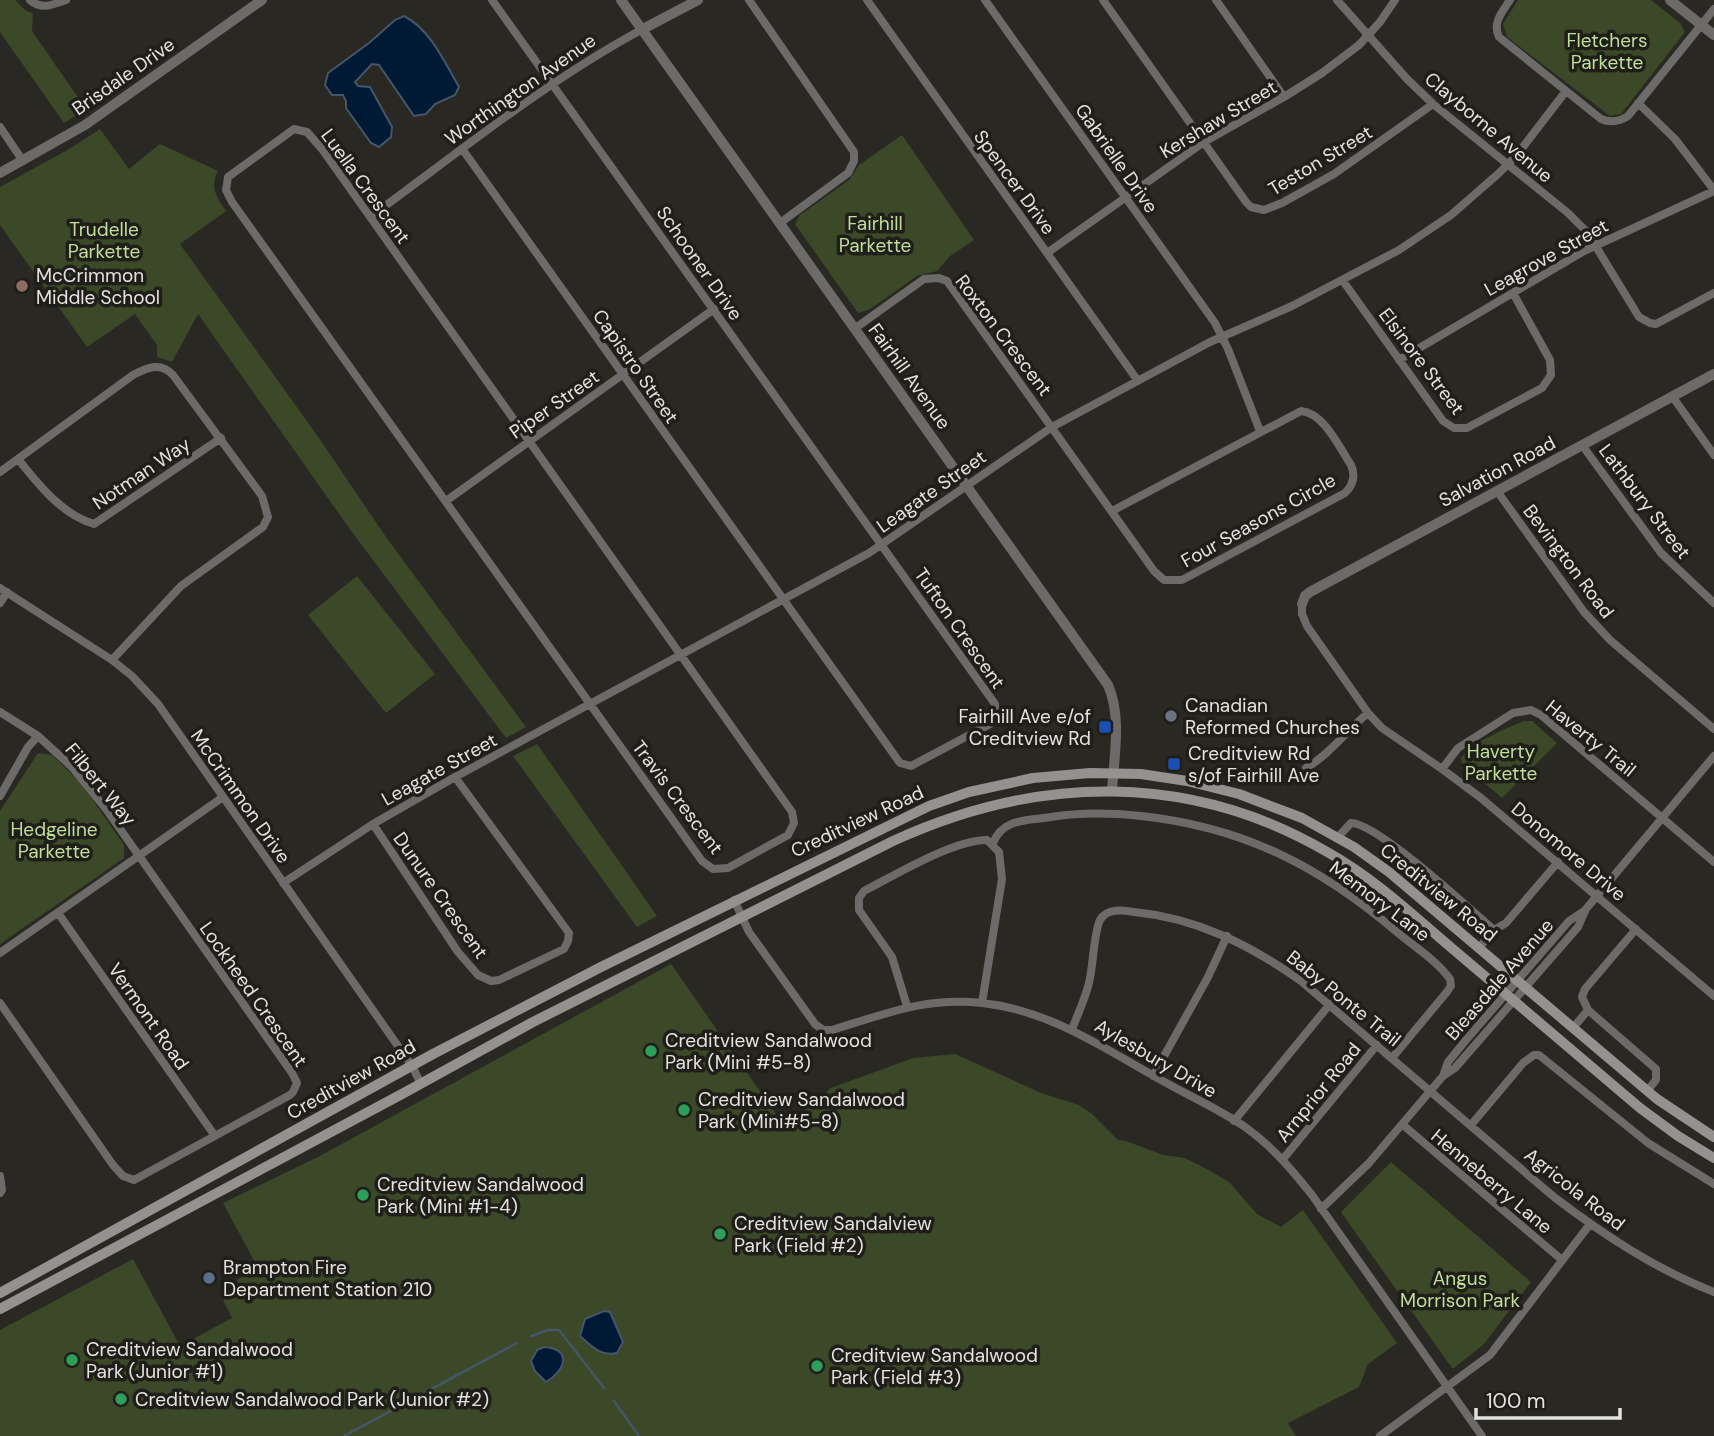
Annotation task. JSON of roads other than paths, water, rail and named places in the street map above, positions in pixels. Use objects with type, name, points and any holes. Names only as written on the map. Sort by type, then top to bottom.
[{"type":"main road","name":"Creditview Road","points":[[0,1293],[412,1066],[734,900],[944,800],[1033,778],[1113,774],[1176,779],[1239,794],[1302,818],[1338,837],[1389,872],[1647,1091],[1676,1114],[1714,1137]]},
{"type":"main road","name":"Creditview Road","points":[[0,1309],[545,1016],[905,835],[963,812],[1024,797],[1064,792],[1112,791],[1165,795],[1254,817],[1314,844],[1380,887],[1640,1108],[1714,1158]]},
{"type":"street","points":[[30,0],[48,7],[66,0]]},
{"type":"street","name":"Brisdale Drive","points":[[0,173],[85,125],[262,0]]},
{"type":"street","name":"Schooner Drive","points":[[492,0],[882,545]]},
{"type":"street","name":"Fairhill Avenue","points":[[621,0],[1108,685],[1116,717],[1112,791]]},
{"type":"street","name":"Worthington Avenue","points":[[370,218],[553,83],[594,56],[698,0]]},
{"type":"street","points":[[749,0],[854,152],[854,161],[848,173],[780,223]]},
{"type":"street","name":"Spencer Drive","points":[[867,0],[1138,381]]},
{"type":"street","name":"Gabrielle Drive","points":[[985,0],[1222,336],[1260,431]]},
{"type":"street","name":"Teston Street","points":[[1103,0],[1251,207],[1264,210],[1282,203],[1334,174],[1433,104]]},
{"type":"street","points":[[1216,0],[1284,97]]},
{"type":"street","name":"Clayborne Avenue","points":[[1337,0],[1433,104],[1568,213],[1587,232],[1634,311],[1644,321],[1656,324],[1714,293]]},
{"type":"street","name":"Kershaw Street","points":[[1047,253],[1204,142],[1284,97],[1359,45],[1395,0]]},
{"type":"street","points":[[1510,0],[1497,23],[1496,32],[1499,37],[1601,119],[1608,121],[1622,120],[1714,9]]},
{"type":"street","points":[[1670,0],[1714,35]]},
{"type":"street","name":"Leagate Street","points":[[283,883],[373,824],[455,777],[882,545],[1052,427],[1222,336],[1343,281],[1419,238],[1451,215],[1508,164],[1566,91]]},
{"type":"street","points":[[1638,103],[1675,139],[1714,190]]},
{"type":"street","points":[[0,127],[23,161]]},
{"type":"street","name":"Luella Crescent","points":[[589,703],[227,195],[226,184],[234,171],[294,129],[302,129],[314,138],[681,655]]},
{"type":"street","name":"Capistro Street","points":[[463,150],[783,600]]},
{"type":"street","name":"Leagrove Street","points":[[1399,360],[1596,245],[1714,190]]},
{"type":"street","name":"Roxton Crescent","points":[[854,328],[924,279],[939,278],[947,281],[1052,427]]},
{"type":"street","name":"Elsinore Street","points":[[1343,281],[1443,421],[1458,429],[1467,428],[1542,387],[1551,375],[1550,360],[1513,293]]},
{"type":"street","name":"Piper Street","points":[[446,501],[714,309]]},
{"type":"street","points":[[0,472],[133,375],[149,367],[158,366],[169,370],[173,375],[262,496],[268,517],[263,527],[181,586],[112,660]]},
{"type":"street","name":"Salvation Road","points":[[1302,604],[1310,592],[1714,374]]},
{"type":"street","points":[[1672,397],[1714,455]]},
{"type":"street","name":"Four Seasons Circle","points":[[1052,427],[1154,571],[1164,580],[1175,582],[1349,489],[1354,477],[1351,465],[1315,415],[1297,411],[1112,511]]},
{"type":"street","name":"Notman Way","points":[[18,459],[46,494],[83,520],[94,524],[221,438]]},
{"type":"street","name":"Lathbury Street","points":[[1582,445],[1661,553],[1714,603]]},
{"type":"street","name":"Bevington Road","points":[[1497,491],[1584,612],[1610,640],[1714,729]]},
{"type":"street","name":"Tufton Crescent","points":[[783,600],[900,763],[911,766],[990,724],[996,719],[995,704],[882,545]]},
{"type":"street","points":[[0,603],[4,590]]},
{"type":"street","name":"McCrimmon Drive","points":[[4,590],[112,660],[158,704],[412,1066],[421,1084]]},
{"type":"street","name":"Donomore Drive","points":[[1302,604],[1302,614],[1307,626],[1368,713],[1382,728],[1443,769],[1559,862],[1714,996]]},
{"type":"street","name":"Travis Crescent","points":[[589,703],[702,861],[713,869],[728,868],[788,835],[794,823],[792,812],[681,655]]},
{"type":"street","name":"Haverty Trail","points":[[1443,769],[1458,748],[1513,713],[1531,710],[1541,715],[1714,862]]},
{"type":"street","name":"Filbert Way","points":[[0,712],[38,736],[72,767],[106,809],[138,857]]},
{"type":"street","points":[[1306,768],[1323,758],[1353,725],[1368,713]]},
{"type":"street","points":[[0,796],[28,747],[38,736]]},
{"type":"street","name":"Bleasdale Avenue","points":[[1321,1209],[1369,1163],[1443,1076],[1455,1068],[1569,921],[1586,909],[1714,757]]},
{"type":"street","name":"Dunure Crescent","points":[[373,824],[458,952],[478,975],[491,981],[499,980],[564,949],[569,933],[455,777]]},
{"type":"street","points":[[0,953],[223,797]]},
{"type":"street","name":"Memory Lane","points":[[993,843],[999,831],[1008,824],[1057,816],[1120,814],[1166,819],[1215,829],[1247,839],[1300,863],[1352,895],[1450,979],[1451,986],[1446,993],[1392,1058]]},
{"type":"street","points":[[1338,837],[1351,823],[1362,825],[1418,865],[1494,930]]},
{"type":"street","points":[[907,1006],[892,957],[859,910],[861,894],[911,867],[949,850],[981,840],[993,843],[999,852],[1002,879],[982,1003]]},
{"type":"street","name":"Lockheed Crescent","points":[[0,1003],[113,1166],[124,1176],[134,1180],[293,1093],[297,1083],[292,1073],[138,857]]},
{"type":"street","points":[[1479,948],[1494,930],[1506,923],[1559,862]]},
{"type":"street","name":"Aylesbury Drive","points":[[734,900],[756,942],[822,1030],[832,1030],[907,1006],[948,1002],[982,1003],[1038,1016],[1072,1029],[1234,1121],[1283,1159],[1482,1436]]},
{"type":"street","name":"Baby Ponte Trail","points":[[1072,1029],[1088,987],[1100,920],[1107,913],[1118,910],[1157,914],[1187,921],[1227,936],[1266,956],[1330,1004],[1431,1091]]},
{"type":"street","name":"Vermont Road","points":[[58,914],[215,1136]]},
{"type":"street","points":[[1636,929],[1584,992],[1583,1001],[1588,1010],[1656,1069],[1656,1080],[1647,1091]]},
{"type":"street","points":[[1153,1076],[1208,977],[1227,936]]},
{"type":"street","points":[[1234,1121],[1330,1004]]},
{"type":"street","points":[[1573,1028],[1588,1010]]},
{"type":"street","name":"Arnprior Road","points":[[1283,1159],[1377,1045]]},
{"type":"street","points":[[1471,1125],[1523,1063],[1528,1058],[1539,1055],[1648,1143],[1714,1184]]},
{"type":"street","name":"Agricola Road","points":[[1431,1091],[1590,1224],[1663,1269],[1714,1292]]},
{"type":"street","name":"Henneberry Lane","points":[[1403,1125],[1562,1260]]},
{"type":"street","points":[[0,1176],[0,1193]]},
{"type":"street","points":[[1380,1436],[1490,1355],[1590,1224]]},
{"type":"water","points":[[404,16],[422,29],[429,38],[459,87],[455,95],[435,104],[426,114],[414,116],[379,65],[372,64],[355,82],[358,86],[370,87],[392,127],[391,137],[379,147],[371,143],[346,108],[343,95],[332,95],[325,85],[328,73],[395,20]]},
{"type":"water","points":[[604,1311],[610,1312],[623,1342],[617,1353],[601,1352],[580,1336],[585,1319]]},
{"type":"water","points":[[544,1347],[559,1352],[563,1361],[558,1372],[546,1382],[535,1371],[531,1361],[537,1350]]},
{"type":"waterway","points":[[531,1336],[548,1330],[559,1330],[604,1388]]},
{"type":"waterway","points":[[344,1436],[517,1343]]},
{"type":"waterway","points":[[614,1401],[639,1436]]},
{"type":"place","name":"McCrimmon Middle School","points":[[22,286]]},
{"type":"place","name":"Canadian Reformed Churches","points":[[1171,716]]},
{"type":"place","name":"Fairhill Ave e/of Creditview Rd","points":[[1105,727]]},
{"type":"place","name":"Creditview Rd s/of Fairhill Ave","points":[[1174,764]]},
{"type":"place","name":"Creditview Sandalwood Park (Mini #5-8)","points":[[651,1051]]},
{"type":"place","name":"Creditview Sandalwood Park (Mini#5-8)","points":[[684,1110]]},
{"type":"place","name":"Creditview Sandalwood Park (Mini #1-4)","points":[[363,1195]]},
{"type":"place","name":"Creditview Sandalview Park (Field #2)","points":[[720,1234]]},
{"type":"place","name":"Brampton Fire Department Station 210","points":[[209,1278]]},
{"type":"place","name":"Creditview Sandalwood Park (Junior #1)","points":[[72,1360]]},
{"type":"place","name":"Creditview Sandalwood Park (Field #3)","points":[[817,1366]]},
{"type":"place","name":"Creditview Sandalwood Park (Junior #2)","points":[[121,1399]]},
{"type":"park label","name":"Fletchers Parkette","points":[[1607,51]]},
{"type":"park label","name":"Fairhill Parkette","points":[[875,234]]},
{"type":"park label","name":"Trudelle Parkette","points":[[104,240]]},
{"type":"park label","name":"Haverty Parkette","points":[[1501,762]]},
{"type":"park label","name":"Hedgeline Parkette","points":[[54,840]]},
{"type":"park label","name":"Angus Morrison Park","points":[[1460,1289]]}]
